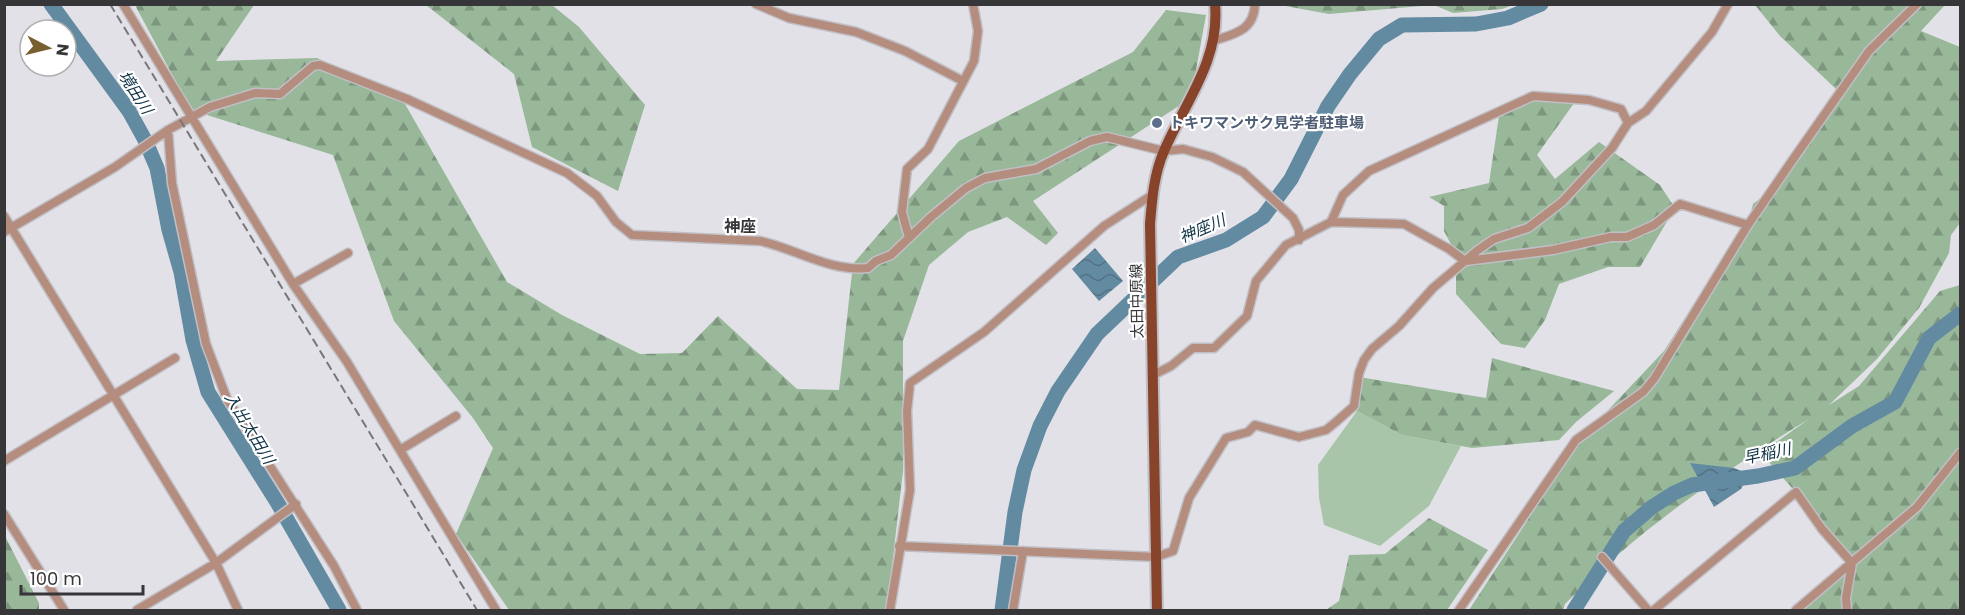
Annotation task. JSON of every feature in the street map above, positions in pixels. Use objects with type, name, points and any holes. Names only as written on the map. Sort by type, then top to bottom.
[{"type":"main road","name":"太田中原線","points":[[1157,610],[1150,224],[1152,195],[1164,151],[1207,66],[1213,41],[1215,4]]},
{"type":"street","points":[[756,4],[789,18],[856,32],[905,51],[963,81]]},
{"type":"street","points":[[909,238],[902,212],[907,169],[928,149],[974,61],[978,38],[973,4]]},
{"type":"street","points":[[1213,41],[1242,32],[1250,23],[1254,4]]},
{"type":"street","points":[[899,546],[1156,557],[1173,551],[1189,498],[1226,438],[1248,432],[1255,425],[1299,437],[1326,430],[1354,406],[1359,373],[1372,349],[1399,326],[1433,288],[1465,261],[1494,239],[1528,228],[1548,214],[1612,148],[1628,123],[1646,111],[1712,32],[1728,4]]},
{"type":"street","points":[[1459,610],[1576,440],[1632,400],[1654,378],[1748,225],[1869,51],[1917,4]]},
{"type":"street","points":[[124,5],[293,284],[347,362],[496,610]]},
{"type":"street","points":[[8,230],[31,214],[115,168],[168,130],[192,116],[242,96],[255,93],[280,94],[313,66],[320,65],[407,99],[567,173],[597,196],[616,222],[632,235],[760,241],[777,244],[836,267],[868,268],[876,261],[891,255],[966,188],[985,178],[1036,170],[1090,141],[1119,138],[1164,151],[1183,149],[1212,157],[1244,172],[1293,218],[1299,230],[1299,240]]},
{"type":"street","points":[[1331,222],[1343,195],[1369,171],[1533,96],[1589,100],[1621,109],[1628,123]]},
{"type":"street","points":[[168,130],[172,183],[206,344],[227,399],[296,504],[334,566],[357,610]]},
{"type":"street","points":[[890,610],[910,489],[907,411],[910,383],[984,332],[1104,226],[1152,195]]},
{"type":"street","points":[[1153,375],[1171,366],[1193,348],[1214,348],[1238,328],[1247,316],[1256,281],[1287,245],[1331,222],[1404,224],[1449,249],[1465,261],[1553,250],[1611,237],[1627,237],[1654,225],[1680,204],[1748,225]]},
{"type":"street","points":[[4,216],[8,230],[114,394],[216,563],[238,610]]},
{"type":"street","points":[[293,284],[348,253]]},
{"type":"street","points":[[4,461],[175,358]]},
{"type":"street","points":[[400,450],[456,416]]},
{"type":"street","points":[[1796,610],[1917,507],[1960,453]]},
{"type":"street","points":[[1654,610],[1765,515],[1796,492],[1822,529],[1852,563]]},
{"type":"street","points":[[137,610],[216,563],[296,504]]},
{"type":"street","points":[[4,514],[64,610]]},
{"type":"street","points":[[1013,610],[1023,552]]},
{"type":"street","points":[[1602,557],[1648,610]]},
{"type":"street","points":[[1847,610],[1846,598],[1852,563]]},
{"type":"green space","points":[[139,4],[254,5],[216,61],[317,58],[401,97],[507,282],[562,315],[640,354],[682,353],[718,316],[797,389],[839,390],[853,264],[959,141],[1133,52],[1166,10],[1206,15],[1191,98],[1033,201],[1058,233],[1046,245],[1007,217],[968,232],[929,265],[903,341],[903,471],[887,610],[509,610],[456,534],[493,448],[473,418],[394,321],[333,155],[191,110],[136,7]]},
{"type":"green space","points":[[1280,4],[1433,5],[1329,14]]},
{"type":"green space","points":[[426,5],[552,5],[579,27],[645,105],[618,191],[532,147],[514,74]]},
{"type":"green space","points":[[1434,5],[1513,5],[1502,9],[1453,13]]},
{"type":"green space","points":[[1755,5],[1945,5],[1921,31],[1960,47],[1960,223],[1951,235],[1949,253],[1919,308],[1877,359],[1829,405],[1859,386],[1940,291],[1960,285],[1960,610],[1804,610],[1805,603],[1856,560],[1761,453],[1809,419],[1744,460],[1650,528],[1592,578],[1565,604],[1563,610],[1469,610],[1580,440],[1664,351],[1723,258],[1748,225],[1753,204],[1785,179],[1806,150],[1808,138],[1837,90],[1780,36]]},
{"type":"green space","points":[[1533,96],[1577,99],[1537,155],[1555,179],[1599,142],[1660,185],[1675,208],[1640,267],[1608,267],[1559,284],[1545,320],[1525,348],[1501,344],[1456,294],[1456,254],[1444,231],[1444,206],[1429,197],[1489,183],[1499,116]]},
{"type":"green space","points":[[1492,358],[1614,391],[1576,422],[1559,440],[1472,448],[1402,435],[1357,411],[1359,377],[1486,398]]},
{"type":"green space","points":[[1357,411],[1402,435],[1461,446],[1429,506],[1380,546],[1324,525],[1319,498],[1318,465]]},
{"type":"green space","points":[[1429,518],[1488,550],[1447,610],[1326,610],[1339,601],[1349,555],[1385,554]]},
{"type":"green space","points":[[5,536],[39,603],[39,610],[5,610]]},
{"type":"water","points":[[1095,248],[1123,281],[1099,301],[1072,269]]},
{"type":"water","points":[[1690,463],[1734,468],[1749,474],[1741,489],[1714,507]]},
{"type":"waterway","name":"入出太田川","points":[[51,4],[129,111],[145,140],[157,168],[169,230],[181,272],[193,340],[208,392],[277,502],[339,610]]},
{"type":"waterway","name":"神座川","points":[[1002,610],[1015,512],[1024,470],[1040,426],[1058,391],[1097,334],[1178,257],[1226,240],[1263,217],[1291,179],[1328,106],[1350,74],[1379,39],[1402,25],[1476,24],[1508,18],[1541,4]]},
{"type":"waterway","name":"早稲川","points":[[1574,610],[1624,531],[1652,507],[1692,485],[1758,476],[1795,468],[1852,426],[1895,402],[1929,338],[1960,314]]},
{"type":"railway","points":[[110,4],[477,610]]},
{"type":"place","name":"トキワマンサク見学者駐車場","points":[[1157,123]]},
{"type":"district","name":"神座","points":[[740,226]]},
{"type":"water label","name":"境田川","points":[[136,92]]}]
